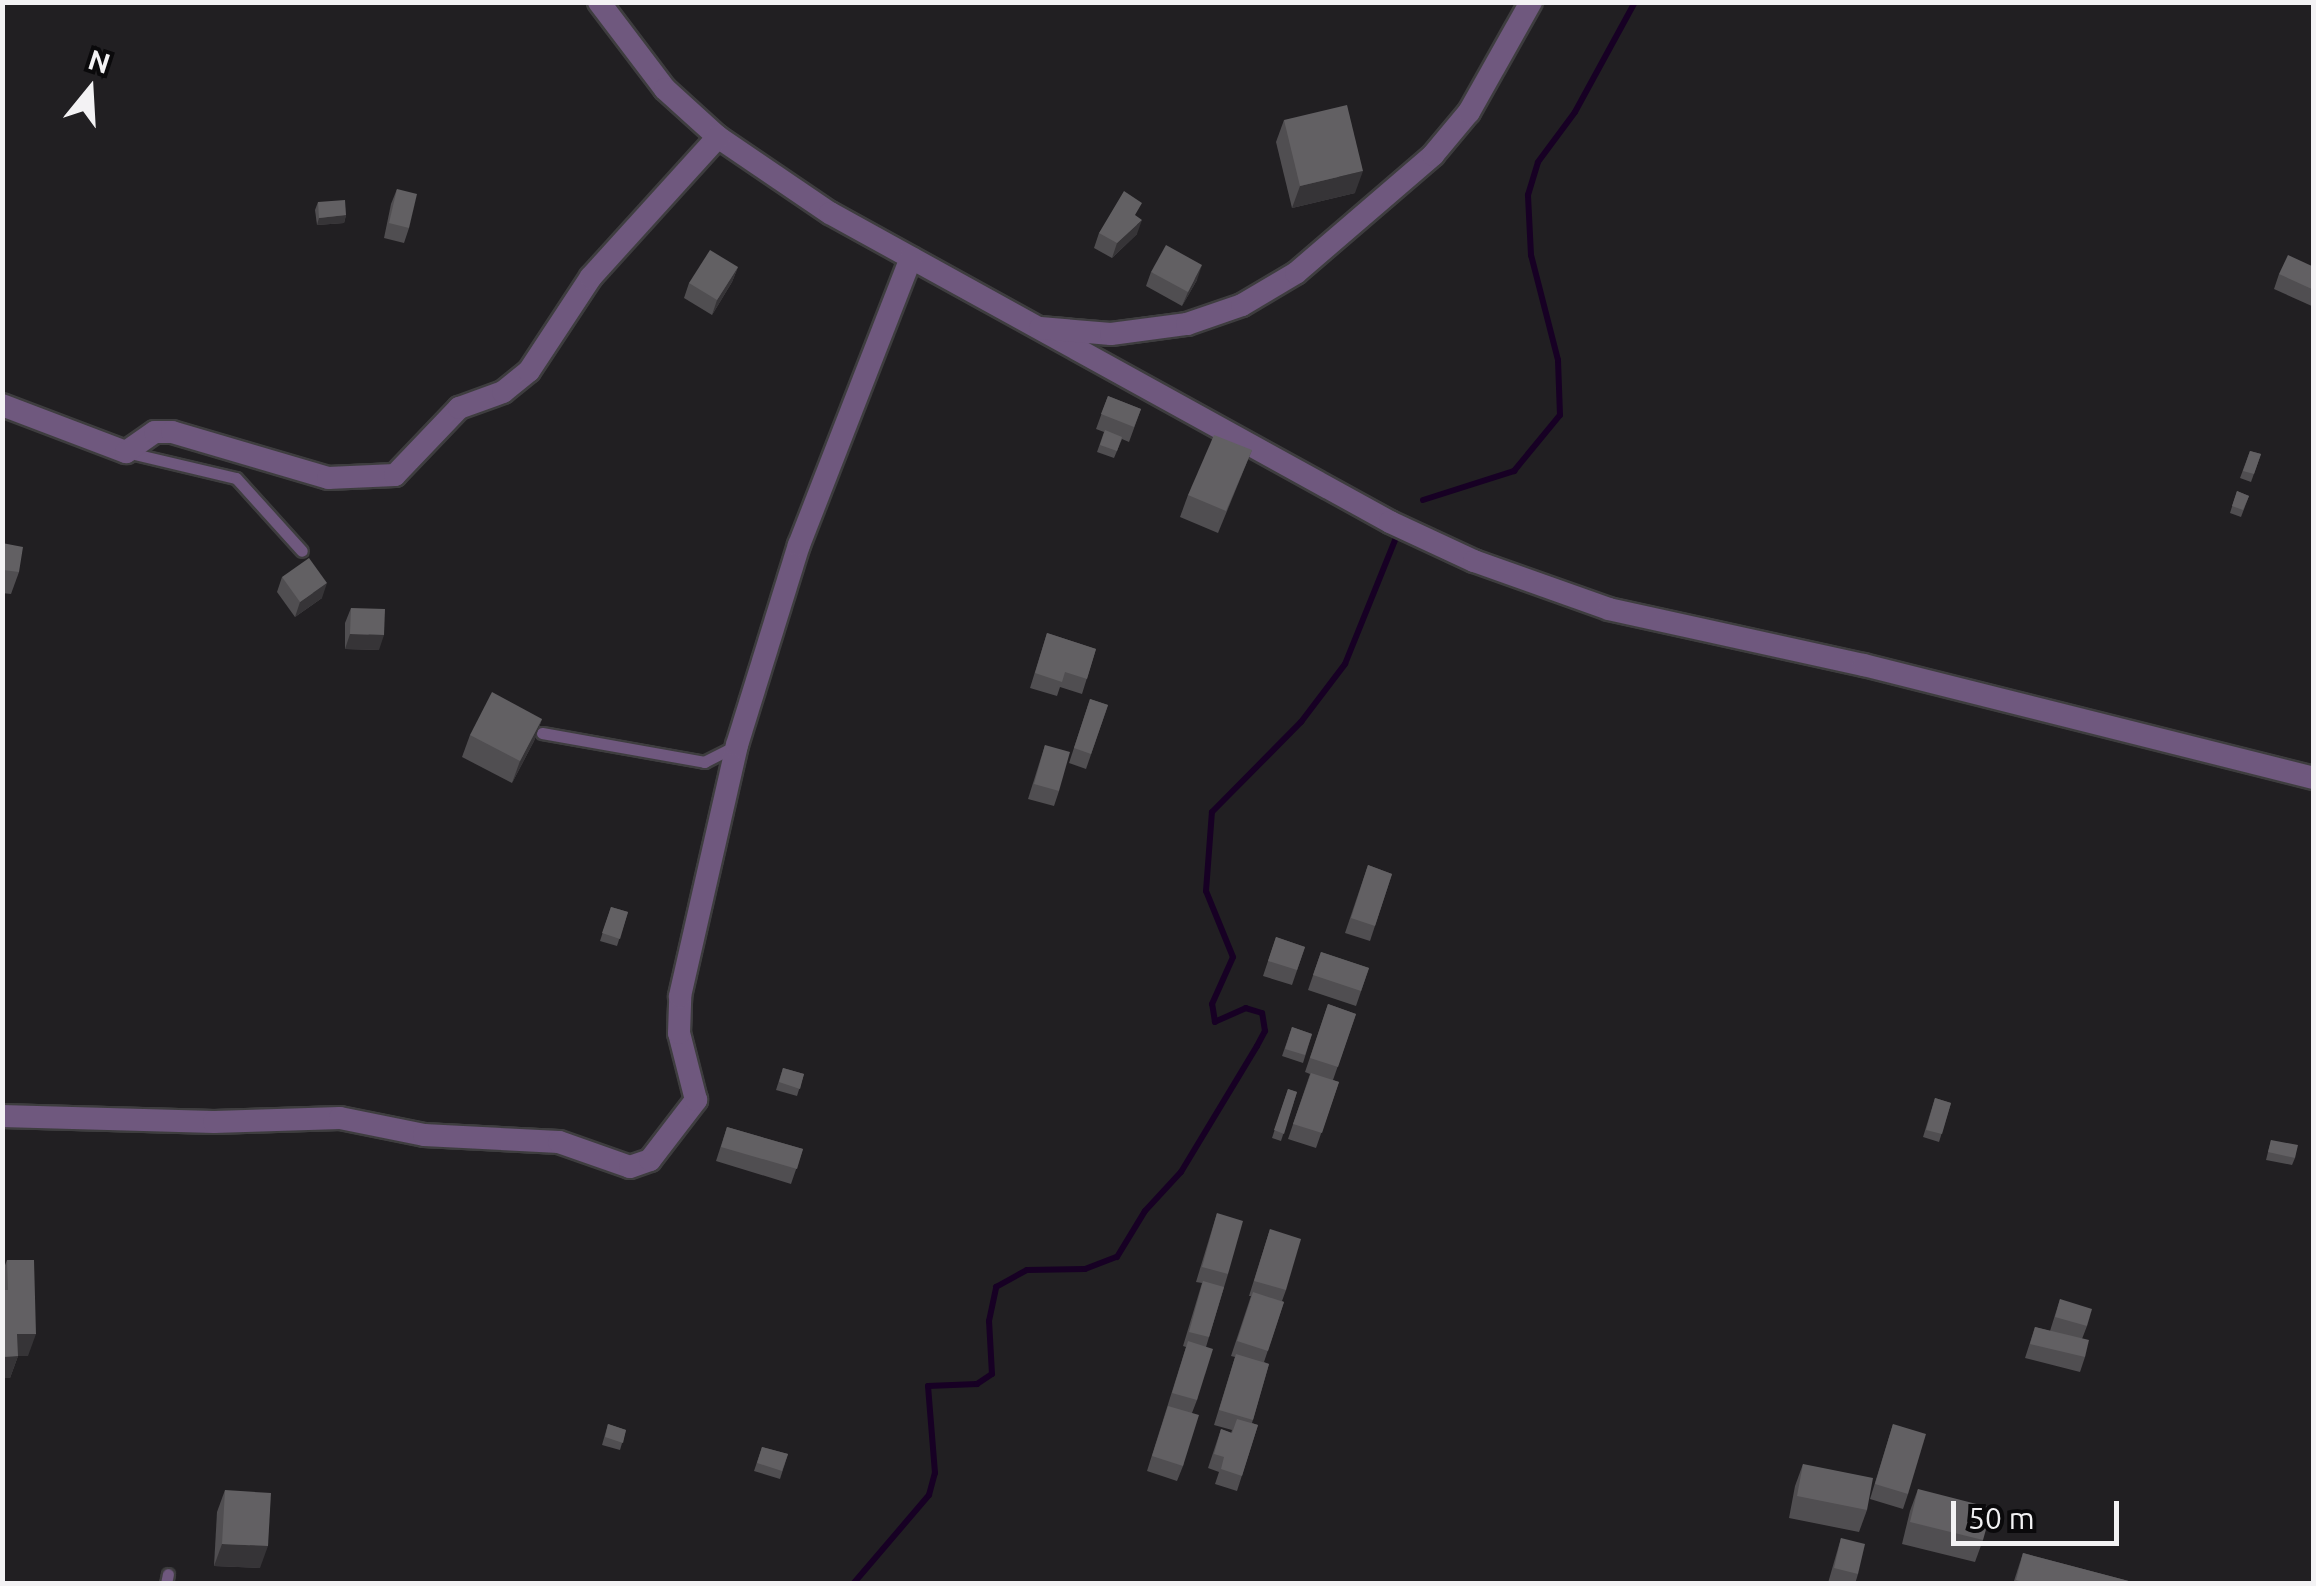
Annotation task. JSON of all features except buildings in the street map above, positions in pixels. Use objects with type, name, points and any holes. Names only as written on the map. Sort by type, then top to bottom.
[{"type":"street","points":[[599,2],[666,89],[718,137],[911,258],[1390,522],[1524,579],[1609,609],[1864,664],[2314,778]]},
{"type":"street","points":[[1032,327],[1111,334],[1187,324],[1242,305],[1296,272],[1433,155],[1469,112],[1531,2]]},
{"type":"street","points":[[2,405],[126,452],[155,432],[172,432],[328,478],[395,475],[460,408],[503,392],[529,371],[591,277],[718,137]]},
{"type":"street","points":[[2,1116],[214,1122],[340,1118],[424,1135],[558,1142],[638,1166],[650,1160],[697,1097],[679,1034],[680,996],[737,745],[799,545],[911,258]]},
{"type":"lane","points":[[126,452],[236,478],[302,551]]},
{"type":"lane","points":[[542,733],[704,762],[737,745]]},
{"type":"waterway","points":[[1423,500],[1514,471],[1560,415],[1558,360],[1531,255],[1528,195],[1538,162],[1575,112],[1635,2]]},
{"type":"waterway","points":[[853,1584],[929,1495],[935,1473],[928,1386],[977,1384],[992,1374],[989,1321],[996,1287],[1027,1270],[1085,1269],[1117,1257],[1145,1211],[1181,1172],[1265,1031],[1262,1013],[1246,1008],[1215,1022],[1212,1004],[1233,957],[1206,891],[1212,812],[1301,722],[1345,664],[1396,538]]}]
